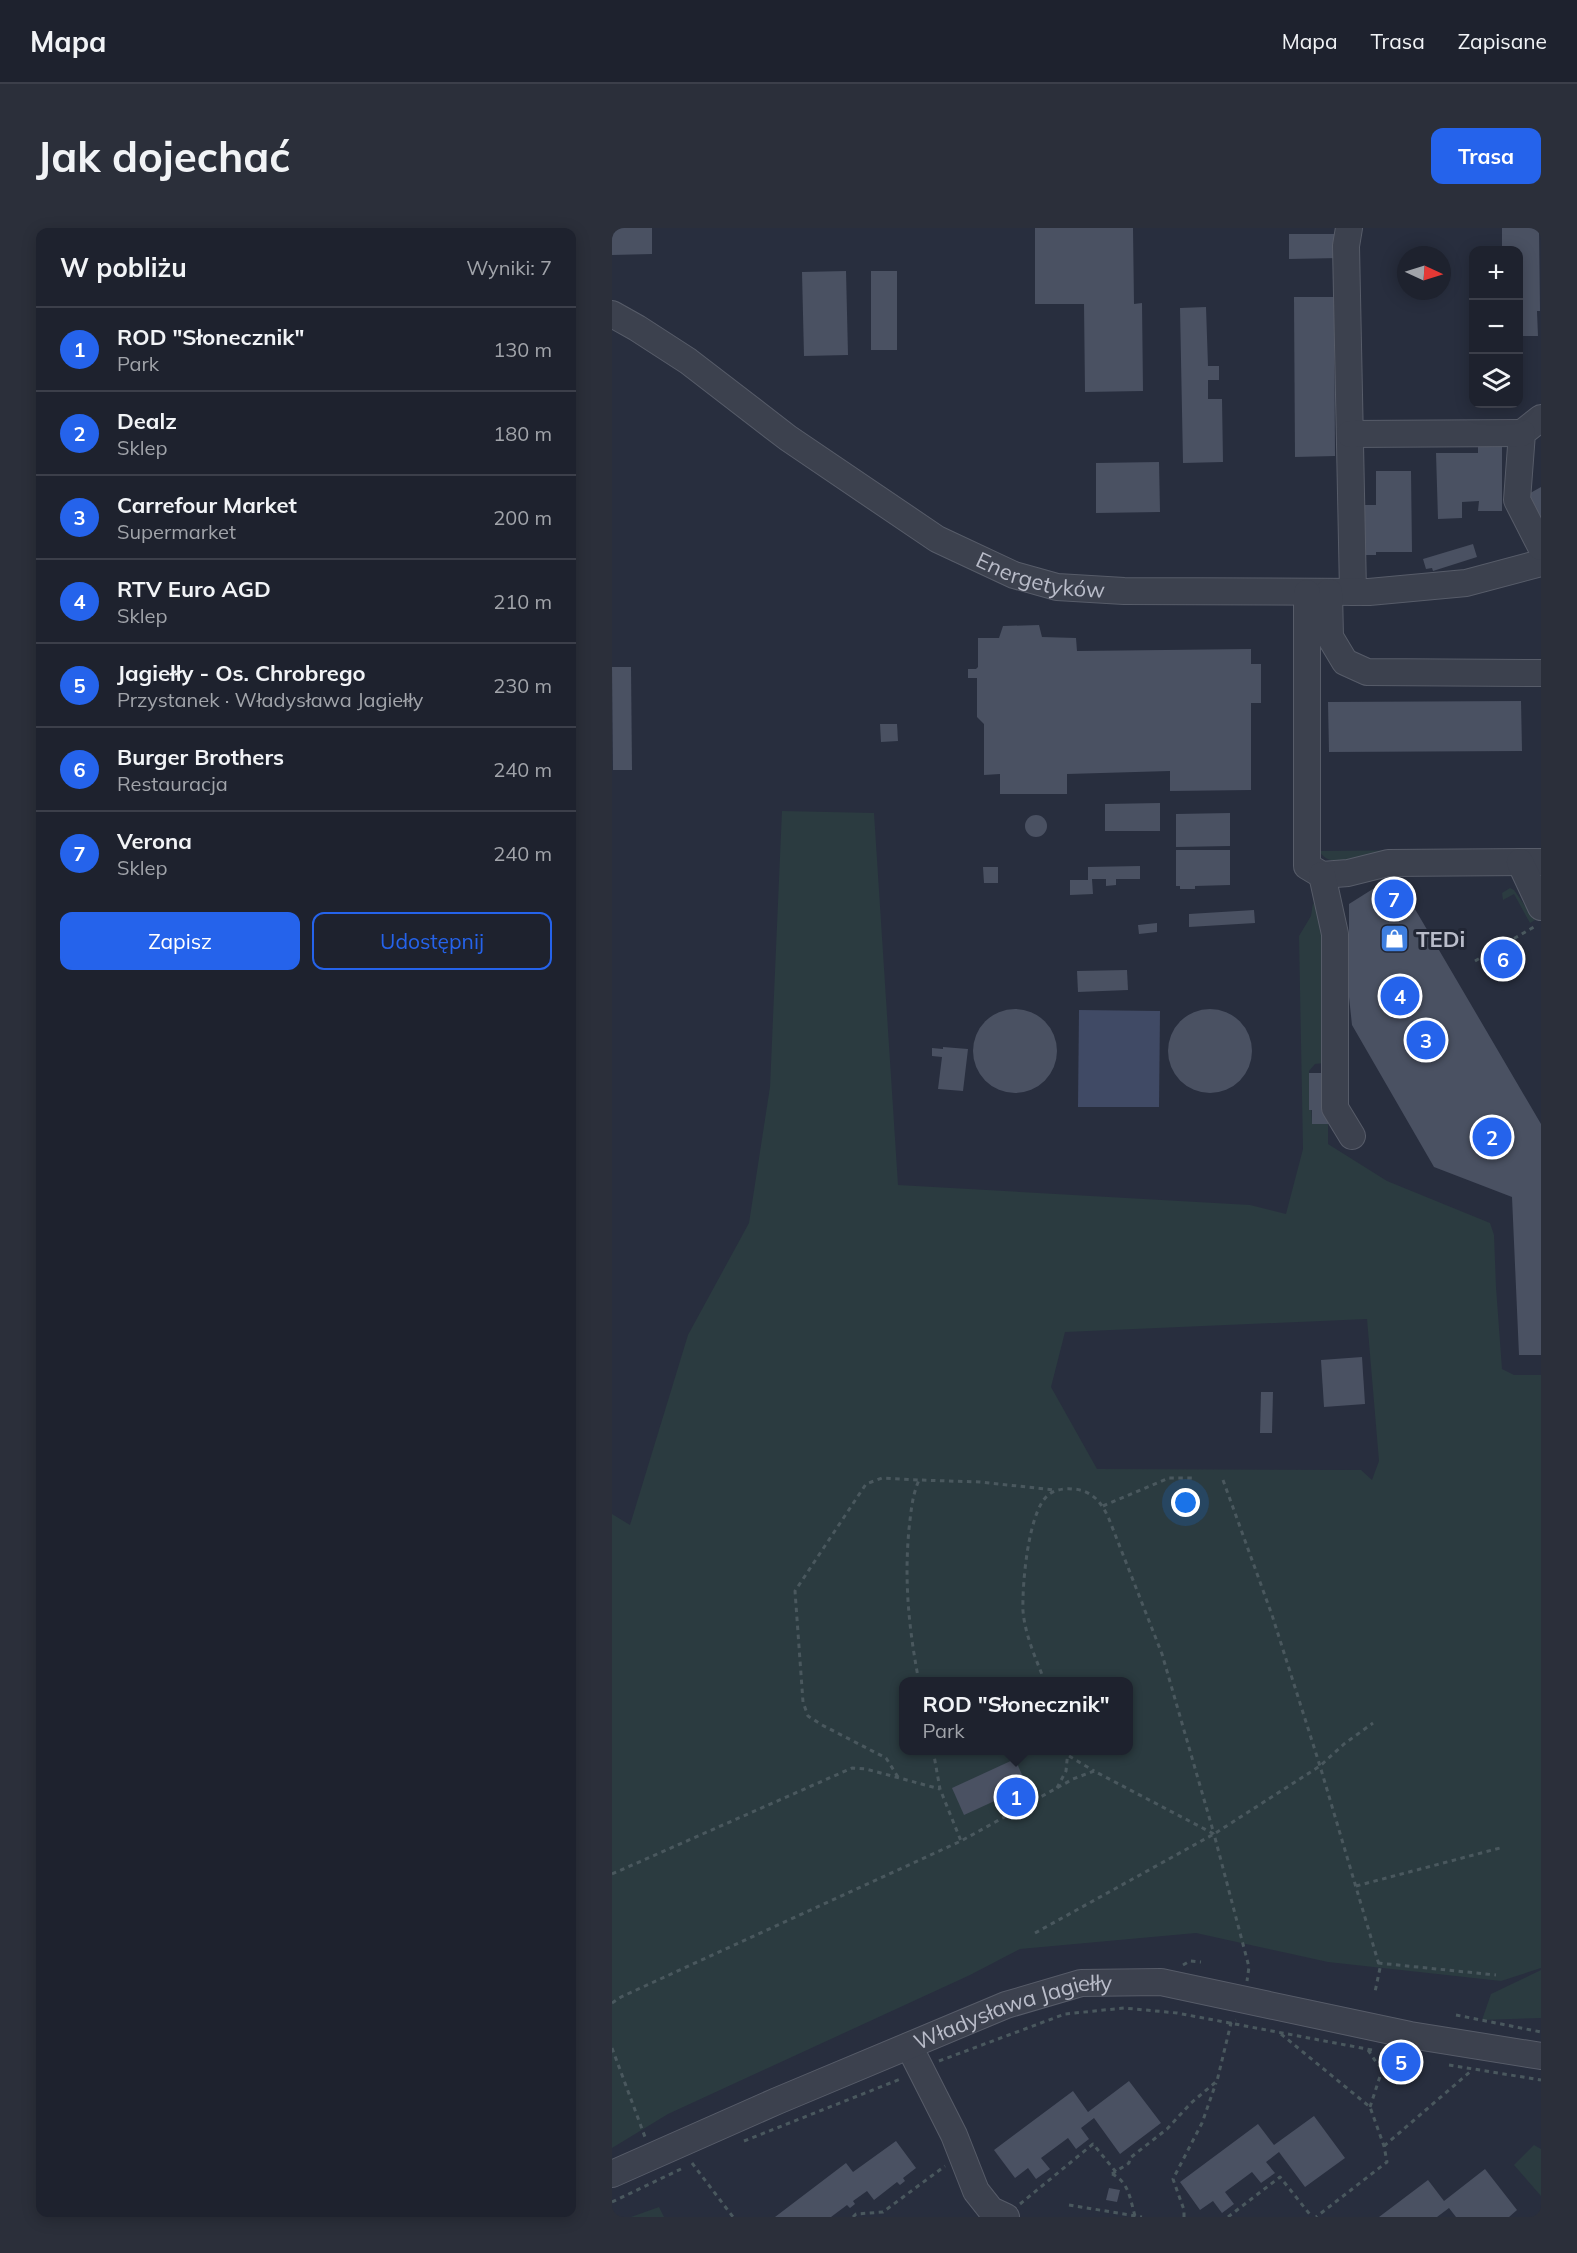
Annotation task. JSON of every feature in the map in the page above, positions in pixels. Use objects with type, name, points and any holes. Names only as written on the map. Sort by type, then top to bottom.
[{"type":"street","points":[[1350,228],[1346,246],[1350,434],[1330,592],[1307,866],[1322,876],[1348,873],[1388,863],[1531,862],[1541,907]]},
{"type":"street","name":"Energetyków","points":[[612,314],[688,361],[788,438],[937,539],[1014,575],[1057,587],[1124,591],[1330,592],[1466,583],[1541,563]]},
{"type":"street","points":[[1350,434],[1532,425],[1517,500],[1541,547]]},
{"type":"street","points":[[1330,592],[1330,637],[1345,662],[1367,672],[1541,672]]},
{"type":"street","points":[[1322,876],[1335,934],[1335,1108],[1352,1136]]},
{"type":"street","name":"Władysława Jagiełły","points":[[612,2174],[1006,2005],[1081,1983],[1161,1982],[1431,2056],[1541,2056]]},
{"type":"street","name":"Władysława Jagiełły","points":[[1431,2056],[1460,2038],[1520,2044],[1541,2043]]},
{"type":"street","points":[[909,2046],[954,2135],[976,2191],[991,2210],[1011,2212]]},
{"type":"path","points":[[1475,961],[1541,923]]},
{"type":"path","points":[[898,1778],[886,1758],[807,1716],[795,1591],[867,1484],[882,1478],[980,1482],[1057,1490],[1074,1488],[1089,1493],[1103,1506],[1162,1654],[1214,1834],[1249,1968]]},
{"type":"path","points":[[1103,1506],[1169,1478],[1195,1478]]},
{"type":"path","points":[[918,1677],[910,1632],[906,1586],[913,1495],[919,1480]]},
{"type":"path","points":[[1223,1480],[1272,1615],[1356,1886],[1380,1968],[1375,1992]]},
{"type":"path","points":[[1043,1677],[1029,1641],[1023,1611],[1027,1547],[1037,1510],[1047,1496],[1057,1490]]},
{"type":"path","points":[[1035,1933],[1214,1834],[1320,1766],[1372,1723]]},
{"type":"path","points":[[934,1755],[940,1789],[961,1841]]},
{"type":"path","points":[[1056,1788],[1066,1771],[1069,1756],[1214,1834]]},
{"type":"path","points":[[612,1874],[852,1768],[866,1769],[940,1789]]},
{"type":"path","points":[[612,2003],[961,1841],[1073,1779],[1094,1771]]},
{"type":"path","points":[[1356,1886],[1500,1848]]},
{"type":"path","points":[[1378,1963],[1496,1975]]},
{"type":"path","points":[[742,2142],[943,2060],[1065,2014],[1091,2010],[1124,2008],[1177,2013],[1231,2022],[1368,2050],[1378,2065],[1399,2072],[1410,2069],[1431,2056],[1471,2070],[1541,2080]]},
{"type":"path","points":[[1456,2015],[1541,2032]]},
{"type":"path","points":[[1184,2217],[1184,2210],[1173,2179],[1202,2123],[1217,2081],[1231,2022]]},
{"type":"path","points":[[1228,2217],[1280,2177],[1316,2217],[1387,2162],[1384,2146],[1370,2107],[1279,2033]]},
{"type":"path","points":[[612,2048],[647,2142]]},
{"type":"path","points":[[1370,2107],[1389,2051]]},
{"type":"path","points":[[1384,2146],[1471,2070]]},
{"type":"path","points":[[1135,2216],[1125,2184],[1121,2178],[1112,2174],[1129,2163],[1130,2157],[1167,2129],[1191,2103],[1217,2081]]},
{"type":"path","points":[[1011,2212],[1093,2144],[1116,2172]]},
{"type":"path","points":[[612,2202],[702,2159]]},
{"type":"path","points":[[692,2163],[734,2217]]},
{"type":"path","points":[[853,2217],[856,2214],[883,2212],[946,2166]]},
{"type":"path","points":[[1069,2205],[1142,2217]]},
{"type":"shaded area","points":[[782,811],[874,813],[898,1185],[1250,1205],[1286,1214],[1303,1149],[1299,936],[1311,916],[1313,903],[1324,919],[1324,1063],[1315,1064],[1309,1071],[1312,1123],[1328,1124],[1328,1144],[1387,1181],[1490,1223],[1494,1235],[1502,1369],[1514,1375],[1541,1375],[1541,1968],[1501,1981],[1328,1962],[1196,1933],[1020,1949],[970,1975],[668,2114],[612,2148],[612,1514],[630,1525],[688,1335],[749,1223],[770,1087]],"holes":[[[1367,1319],[1379,1461],[1372,1480],[1361,1470],[1097,1469],[1051,1387],[1065,1332]]]},
{"type":"shaded area","points":[[1541,849],[1344,861],[1330,860],[1319,851]]},
{"type":"shaded area","points":[[1510,888],[1514,890],[1535,920],[1530,923],[1514,894],[1503,900],[1502,893]]},
{"type":"shaded area","points":[[1541,1970],[1541,2018],[1482,2020],[1491,1994]]},
{"type":"shaded area","points":[[1534,2145],[1541,2149],[1541,2196],[1514,2165]]},
{"type":"shaded area","points":[[659,2207],[664,2217],[631,2217]]},
{"type":"water","points":[[1079,1010],[1160,1011],[1159,1107],[1078,1107]]},
{"type":"building","points":[[612,228],[652,228],[652,254],[612,255]]},
{"type":"building","points":[[1035,228],[1133,228],[1134,304],[1142,303],[1143,391],[1085,392],[1084,304],[1035,304]]},
{"type":"building","points":[[1502,228],[1539,228],[1538,336],[1523,336],[1523,246],[1502,246]]},
{"type":"building","points":[[1289,234],[1339,234],[1339,258],[1289,259]]},
{"type":"building","points":[[846,271],[848,355],[804,356],[802,272]]},
{"type":"building","points":[[871,271],[897,271],[897,350],[871,350]]},
{"type":"building","points":[[1294,297],[1334,297],[1335,456],[1295,457]]},
{"type":"building","points":[[1206,307],[1208,366],[1219,366],[1219,380],[1208,380],[1208,399],[1222,399],[1223,462],[1183,463],[1180,308]]},
{"type":"building","points":[[1478,446],[1502,446],[1502,511],[1478,511],[1479,501],[1462,502],[1462,518],[1438,519],[1436,453],[1478,453]]},
{"type":"building","points":[[1159,462],[1160,512],[1096,513],[1096,463]]},
{"type":"building","points":[[1376,471],[1411,471],[1412,552],[1376,552],[1376,555],[1363,555],[1362,505],[1376,505]]},
{"type":"building","points":[[1541,487],[1541,530],[1523,497]]},
{"type":"building","points":[[1473,544],[1477,557],[1433,571],[1432,568],[1426,569],[1423,559]]},
{"type":"building","points":[[1039,625],[1042,637],[1076,638],[1077,651],[1251,649],[1251,664],[1261,664],[1261,703],[1251,703],[1251,790],[1170,791],[1170,771],[1067,774],[1067,794],[1000,794],[1000,774],[984,775],[984,724],[977,717],[977,678],[968,678],[968,669],[978,667],[978,638],[999,638],[1003,626]]},
{"type":"building","points":[[612,667],[631,667],[632,770],[613,770]]},
{"type":"building","points":[[1521,701],[1522,751],[1329,752],[1328,702]]},
{"type":"building","points":[[880,724],[897,724],[898,741],[881,742]]},
{"type":"building","points":[[1160,803],[1160,831],[1105,831],[1105,804]]},
{"type":"building","points":[[1230,813],[1230,846],[1176,847],[1176,814]]},
{"type":"building","points":[[1036,815],[1044,818],[1047,826],[1044,834],[1036,837],[1028,834],[1025,826],[1028,818]]},
{"type":"building","points":[[1176,850],[1230,850],[1230,885],[1180,889],[1180,886],[1176,886]]},
{"type":"building","points":[[1140,866],[1140,879],[1116,879],[1116,885],[1106,886],[1106,879],[1092,879],[1093,894],[1070,895],[1070,880],[1088,880],[1088,867]]},
{"type":"building","points":[[983,867],[998,867],[998,883],[984,883]]},
{"type":"building","points":[[1395,875],[1541,1124],[1541,1355],[1519,1355],[1512,1197],[1434,1167],[1352,1025],[1349,997],[1349,904]]},
{"type":"building","points":[[1254,910],[1255,923],[1189,927],[1189,914]]},
{"type":"building","points":[[1157,923],[1157,932],[1139,934],[1138,925]]},
{"type":"building","points":[[1507,953],[1510,959],[1499,965],[1496,960]]},
{"type":"building","points":[[1127,970],[1128,990],[1078,992],[1077,971]]},
{"type":"building","points":[[1015,1009],[1031,1012],[1045,1021],[1054,1035],[1057,1051],[1054,1067],[1045,1081],[1031,1090],[1015,1093],[999,1090],[985,1081],[976,1067],[973,1051],[976,1035],[985,1021],[999,1012]]},
{"type":"building","points":[[1210,1009],[1226,1012],[1240,1021],[1249,1035],[1252,1051],[1249,1067],[1240,1081],[1226,1090],[1210,1093],[1194,1090],[1180,1081],[1171,1067],[1168,1051],[1171,1035],[1180,1021],[1194,1012]]},
{"type":"building","points":[[943,1047],[968,1049],[963,1091],[938,1089],[942,1057],[932,1056],[932,1048],[943,1049]]},
{"type":"building","points":[[1309,1073],[1328,1073],[1328,1124],[1312,1124],[1312,1110],[1309,1110]]},
{"type":"building","points":[[1362,1357],[1365,1404],[1324,1407],[1321,1360]]},
{"type":"building","points":[[1261,1392],[1273,1392],[1272,1433],[1260,1433]]},
{"type":"building","points":[[1015,1759],[1027,1786],[964,1815],[952,1788]]},
{"type":"building","points":[[1129,2081],[1161,2123],[1120,2154],[1094,2118],[1081,2128],[1089,2139],[1076,2149],[1068,2138],[1041,2158],[1050,2169],[1036,2179],[1028,2168],[1015,2178],[994,2150],[1073,2091],[1088,2112]]},
{"type":"building","points":[[1314,2116],[1345,2158],[1305,2187],[1279,2152],[1266,2162],[1275,2173],[1261,2183],[1252,2172],[1225,2192],[1234,2204],[1222,2213],[1213,2201],[1200,2210],[1180,2182],[1258,2124],[1274,2145]]},
{"type":"building","points":[[896,2141],[916,2168],[903,2178],[905,2181],[900,2185],[897,2182],[874,2200],[867,2191],[853,2201],[855,2204],[850,2208],[847,2205],[831,2217],[775,2217],[846,2163],[853,2172]]},
{"type":"building","points":[[1485,2169],[1517,2210],[1509,2217],[1456,2217],[1449,2208],[1437,2217],[1379,2217],[1428,2180],[1444,2201]]},
{"type":"building","points":[[1109,2188],[1120,2190],[1117,2202],[1106,2200]]},
{"type":"place","name":"Verona","points":[[1394,899]]},
{"type":"place","name":"TEDi","points":[[1395,939]]},
{"type":"place","name":"Burger Brothers","points":[[1503,959]]},
{"type":"place","name":"RTV Euro AGD","points":[[1400,996]]},
{"type":"place","name":"Carrefour Market","points":[[1426,1040]]},
{"type":"place","name":"Dealz","points":[[1492,1137]]},
{"type":"place","name":"ROD \"Słonecznik\"","points":[[1016,1797]]},
{"type":"place","name":"Jagiełły - Os. Chrobrego","points":[[1401,2062]]}]
